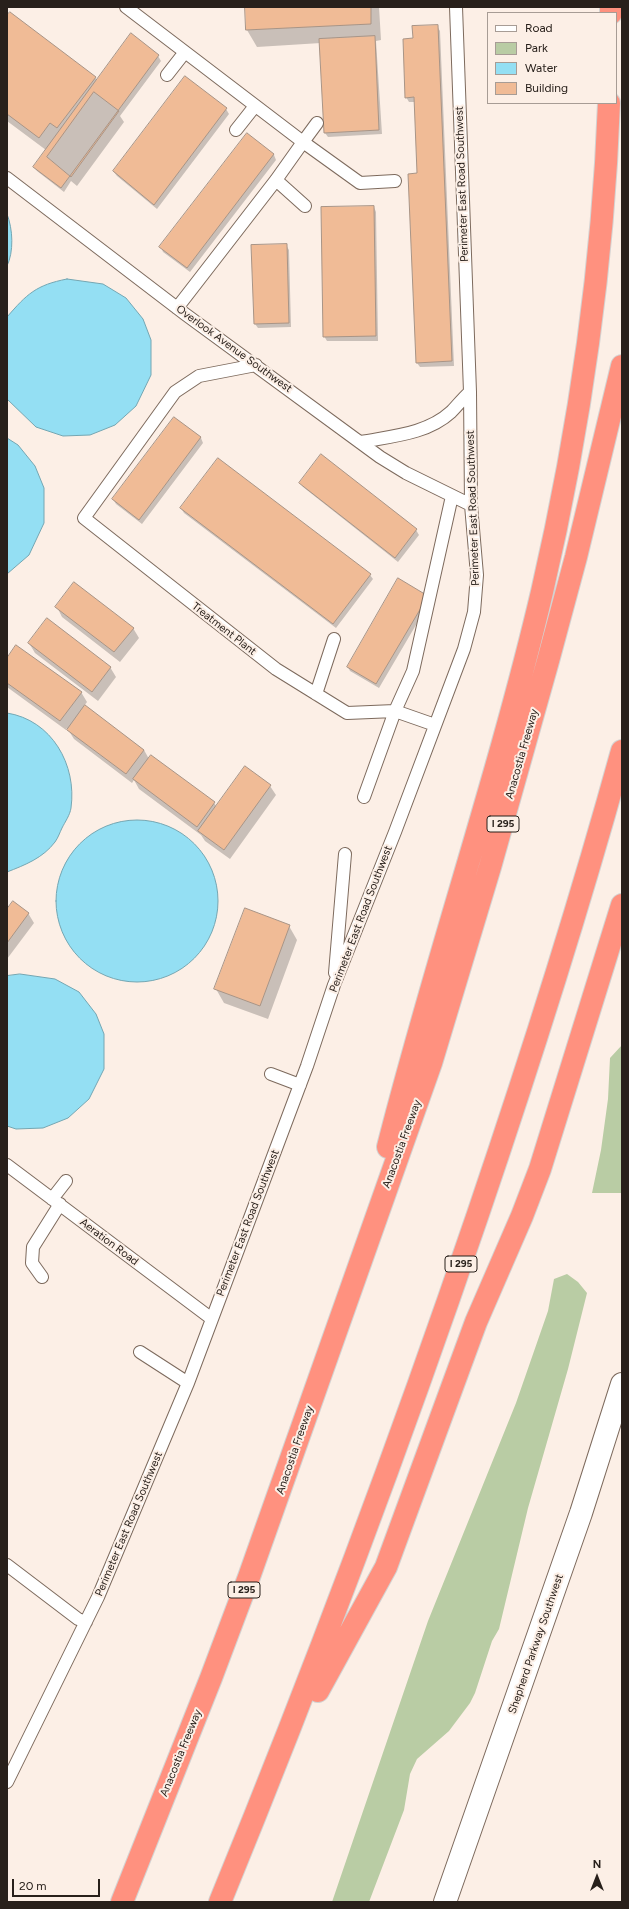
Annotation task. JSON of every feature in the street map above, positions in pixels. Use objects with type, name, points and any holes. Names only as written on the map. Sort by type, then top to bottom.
[{"type":"highway","points":[[355,1274],[410,1058],[509,718],[552,545],[572,444],[590,333],[600,244],[609,104]]},
{"type":"highway","name":"Anacostia Freeway","points":[[122,1902],[211,1678],[249,1577],[355,1274],[431,1063],[488,875],[576,557],[622,366]]},
{"type":"highway","name":"I 295","points":[[220,1902],[275,1769],[355,1559],[429,1358],[529,1060],[622,751]]},
{"type":"highway","points":[[275,1769],[386,1567],[476,1322],[522,1216],[540,1169],[622,905]]},
{"type":"street","name":"Shepherd Parkway Southwest","points":[[445,1902],[581,1513],[622,1384]]},
{"type":"lane","points":[[126,7],[255,106],[360,183],[396,181]]},
{"type":"lane","name":"Perimeter East Road Southwest","points":[[7,1782],[98,1597],[188,1383],[300,1085],[334,985],[464,649],[474,612],[477,575],[471,506],[470,392],[456,7]]},
{"type":"lane","points":[[167,75],[185,52]]},
{"type":"lane","points":[[236,130],[255,106]]},
{"type":"lane","points":[[177,308],[276,180],[317,123]]},
{"type":"lane","name":"Overlook Avenue Southwest","points":[[7,178],[177,308],[362,442],[406,473],[471,506]]},
{"type":"lane","points":[[276,180],[305,206]]},
{"type":"lane","name":"Treatment Plant","points":[[256,365],[199,376],[175,392],[84,518],[276,669],[316,694],[347,713],[396,711]]},
{"type":"lane","points":[[362,442],[405,434],[431,424],[450,413],[470,392]]},
{"type":"lane","points":[[364,797],[396,711],[413,671],[452,496]]},
{"type":"lane","points":[[316,694],[334,639]]},
{"type":"lane","points":[[396,711],[435,725]]},
{"type":"lane","points":[[334,985],[345,854]]},
{"type":"lane","points":[[270,1074],[300,1085]]},
{"type":"lane","name":"Aeration Road","points":[[7,1165],[212,1319]]},
{"type":"lane","points":[[42,1277],[32,1263],[33,1247],[66,1181]]},
{"type":"lane","points":[[140,1352],[188,1383]]},
{"type":"lane","points":[[7,1565],[72,1615],[86,1622]]},
{"type":"green space","points":[[622,1045],[622,1193],[592,1193],[601,1150],[608,1099],[610,1058]]},
{"type":"green space","points":[[567,1274],[578,1282],[587,1293],[568,1369],[528,1508],[499,1629],[492,1641],[475,1693],[470,1703],[449,1731],[417,1759],[410,1774],[404,1810],[369,1902],[332,1902],[428,1621],[516,1403],[548,1311],[554,1279]]},
{"type":"water","points":[[7,214],[11,226],[12,247],[7,266]]},
{"type":"water","points":[[67,279],[103,284],[126,298],[143,319],[151,340],[151,375],[136,406],[115,425],[90,435],[63,436],[36,427],[7,399],[7,317],[20,302],[33,292],[47,284]]},
{"type":"water","points":[[7,438],[18,445],[35,466],[44,488],[44,523],[29,555],[7,574]]},
{"type":"water","points":[[7,713],[23,717],[37,725],[49,735],[58,747],[65,761],[70,776],[72,792],[70,813],[55,842],[39,857],[27,864],[7,872]]},
{"type":"water","points":[[129,820],[145,820],[161,823],[175,829],[195,843],[205,856],[215,877],[218,901],[215,925],[205,946],[195,959],[182,969],[161,979],[145,982],[129,982],[113,979],[99,973],[85,964],[74,953],[65,939],[59,925],[56,909],[56,893],[59,877],[65,863],[74,849],[85,838],[99,829],[113,823]]},
{"type":"water","points":[[20,974],[55,979],[79,992],[96,1014],[104,1034],[104,1069],[89,1099],[68,1118],[43,1128],[16,1129],[7,1126],[7,976]]},
{"type":"building","points":[[245,7],[371,7],[371,24],[246,30]]},
{"type":"building","points":[[10,12],[96,77],[57,128],[50,123],[39,138],[7,114],[7,15]]},
{"type":"building","points":[[438,25],[452,361],[416,363],[408,174],[417,173],[414,97],[405,98],[403,39],[413,38],[412,26]]},
{"type":"building","points":[[131,33],[159,55],[61,188],[33,167]]},
{"type":"building","points":[[375,36],[379,130],[324,133],[319,39]]},
{"type":"building","points":[[185,76],[227,108],[154,205],[113,171]]},
{"type":"building","points":[[94,92],[119,111],[71,177],[47,157]]},
{"type":"building","points":[[247,133],[274,154],[187,268],[159,247]]},
{"type":"building","points":[[374,206],[376,336],[323,337],[321,207]]},
{"type":"building","points":[[287,244],[289,323],[254,324],[251,245]]},
{"type":"building","points":[[174,417],[201,437],[139,520],[112,499]]},
{"type":"building","points":[[321,454],[417,529],[395,558],[299,483]]},
{"type":"building","points":[[218,458],[371,574],[333,624],[180,508]]},
{"type":"building","points":[[398,578],[428,596],[376,684],[347,667]]},
{"type":"building","points":[[74,582],[134,628],[114,652],[55,607]]},
{"type":"building","points":[[47,618],[111,667],[92,692],[28,643]]},
{"type":"building","points":[[16,645],[82,692],[60,721],[7,683],[7,658]]},
{"type":"building","points":[[85,705],[144,750],[126,774],[67,730]]},
{"type":"building","points":[[151,755],[215,802],[197,827],[133,779]]},
{"type":"building","points":[[245,766],[271,785],[224,850],[198,831]]},
{"type":"building","points":[[13,901],[29,913],[7,943],[7,909]]},
{"type":"building","points":[[245,908],[290,925],[260,1006],[214,989]]}]
